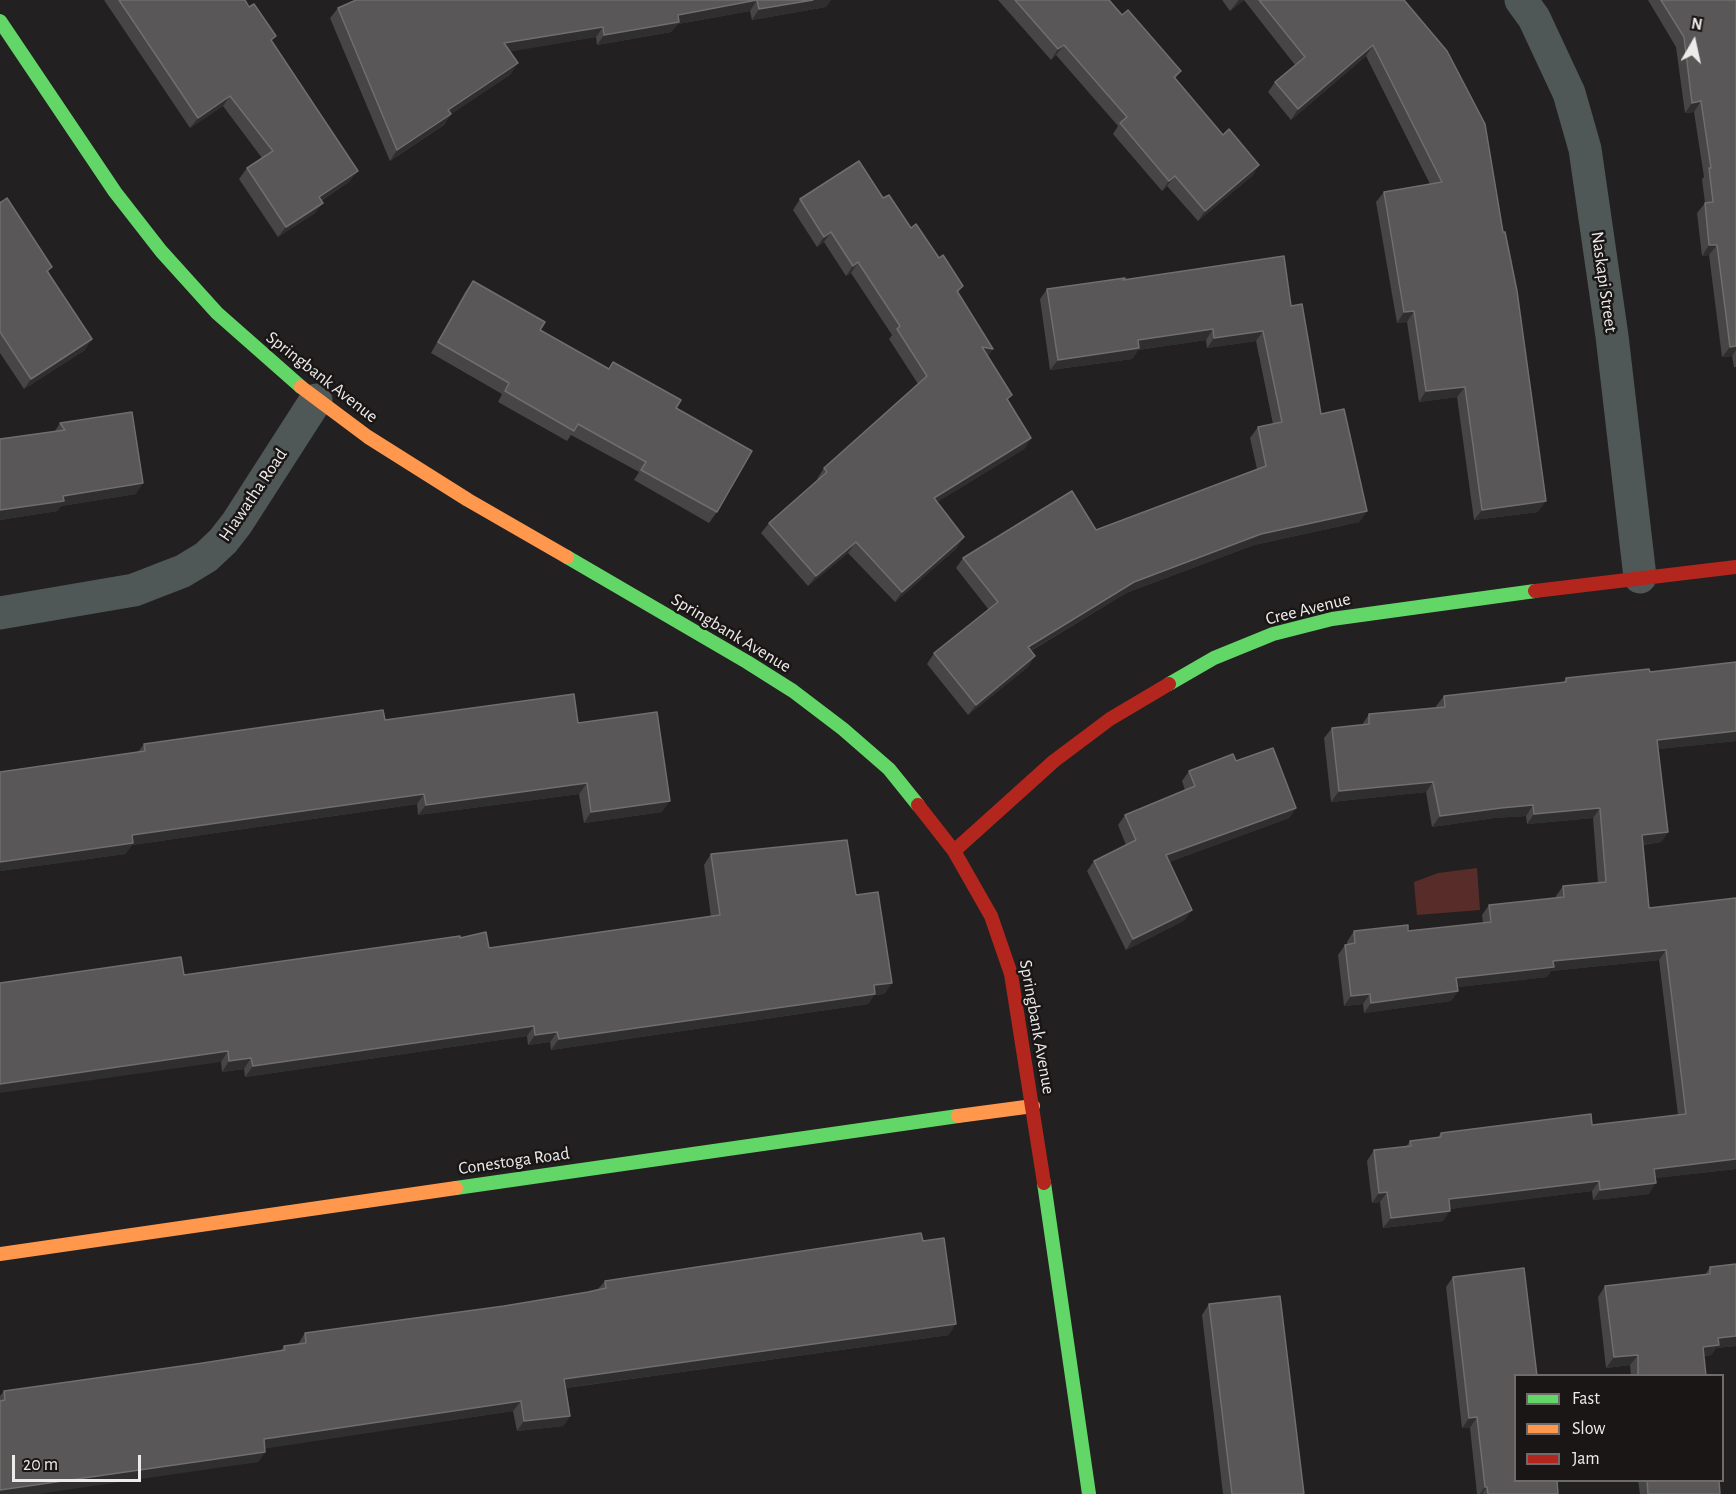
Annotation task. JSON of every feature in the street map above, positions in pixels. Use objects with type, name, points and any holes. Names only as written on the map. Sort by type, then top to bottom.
[{"type":"main road","name":"Springbank Avenue","points":[[0,21],[115,192],[161,251],[217,313],[249,343],[316,400],[368,437],[468,500],[747,662],[792,691],[843,729],[889,769],[954,851],[991,916],[1011,974],[1033,1107],[1089,1494]]},
{"type":"main road","name":"Cree Avenue","points":[[954,851],[1054,761],[1110,719],[1214,658],[1277,633],[1332,619],[1640,577],[1736,567]]},
{"type":"main road","name":"Conestoga Road","points":[[0,1254],[865,1128],[1033,1107]]},
{"type":"street","name":"Naskapi Street","points":[[1521,0],[1534,18],[1569,93],[1585,149],[1612,336],[1640,577]]},
{"type":"street","name":"Hiawatha Road","points":[[0,613],[134,590],[183,571],[206,557],[237,523],[316,400]]},
{"type":"shaded area","points":[[1477,868],[1480,910],[1417,915],[1414,882],[1438,873]]},
{"type":"building","points":[[119,0],[245,0],[249,7],[254,4],[276,36],[271,40],[358,171],[319,197],[323,203],[286,227],[247,168],[273,151],[230,96],[198,118]]},
{"type":"building","points":[[356,0],[757,0],[678,15],[679,22],[604,35],[603,27],[504,43],[518,63],[448,110],[451,114],[397,150],[338,8]]},
{"type":"building","points":[[757,0],[813,0],[759,9]]},
{"type":"building","points":[[1015,0],[1109,0],[1122,15],[1128,10],[1181,71],[1174,77],[1223,135],[1229,129],[1259,165],[1205,211],[1175,176],[1169,181],[1120,123],[1127,117],[1064,45],[1058,49]]},
{"type":"building","points":[[1259,0],[1404,0],[1447,51],[1485,124],[1503,232],[1505,232],[1517,291],[1546,501],[1482,510],[1465,387],[1426,391],[1414,311],[1404,312],[1384,192],[1442,182],[1373,45],[1298,109],[1275,82],[1305,57]]},
{"type":"building","points":[[1661,0],[1736,0],[1736,346],[1730,347],[1717,245],[1709,245],[1705,203],[1713,202],[1709,168],[1711,168],[1701,101],[1692,103],[1684,37]]},
{"type":"building","points":[[859,161],[883,198],[889,195],[911,228],[916,224],[939,258],[943,255],[963,286],[957,291],[993,349],[982,347],[1012,395],[1007,399],[1031,438],[934,498],[964,537],[902,592],[856,542],[816,576],[769,523],[827,472],[824,468],[927,376],[897,329],[900,326],[858,262],[853,266],[831,232],[824,237],[800,199]]},
{"type":"building","points":[[7,198],[52,267],[47,271],[92,339],[31,379],[0,332],[0,203]]},
{"type":"building","points":[[1284,256],[1291,306],[1302,304],[1321,414],[1344,409],[1367,511],[1261,534],[1134,582],[1028,647],[1035,656],[976,705],[934,653],[998,602],[963,558],[1072,491],[1096,530],[1266,466],[1258,427],[1282,422],[1263,331],[1214,338],[1213,329],[1138,340],[1139,348],[1058,360],[1047,289]]},
{"type":"building","points":[[473,281],[545,322],[540,330],[609,369],[613,362],[681,400],[676,408],[752,451],[717,512],[641,470],[646,462],[578,424],[574,431],[505,391],[509,383],[438,342]]},
{"type":"building","points":[[132,412],[143,483],[63,496],[64,501],[0,510],[0,439],[65,430],[60,423]]},
{"type":"building","points":[[1736,662],[1736,731],[1657,740],[1668,832],[1642,835],[1649,908],[1736,898],[1736,1159],[1654,1169],[1656,1183],[1600,1190],[1599,1181],[1449,1199],[1450,1211],[1391,1218],[1387,1192],[1379,1193],[1374,1150],[1411,1146],[1410,1141],[1441,1137],[1441,1133],[1591,1114],[1592,1125],[1686,1114],[1666,950],[1553,961],[1554,967],[1456,978],[1458,991],[1371,1003],[1370,994],[1351,996],[1345,945],[1355,943],[1354,931],[1408,925],[1408,931],[1491,922],[1489,905],[1564,897],[1563,886],[1606,882],[1600,808],[1534,814],[1533,805],[1440,816],[1433,782],[1339,791],[1332,728],[1369,724],[1369,714],[1445,707],[1444,696],[1566,682],[1566,678],[1649,669],[1650,672]]},
{"type":"building","points":[[574,694],[578,723],[657,712],[670,801],[591,812],[587,783],[426,805],[424,794],[132,835],[133,843],[0,862],[0,772],[145,751],[144,744],[383,710],[385,720]]},
{"type":"building","points":[[1273,748],[1296,808],[1166,855],[1192,910],[1133,939],[1094,861],[1136,840],[1125,815],[1195,786],[1189,771],[1233,754],[1236,761]]},
{"type":"building","points":[[847,840],[856,895],[878,892],[892,983],[874,985],[875,994],[559,1039],[557,1032],[535,1035],[534,1026],[253,1066],[251,1058],[229,1061],[228,1051],[0,1084],[0,983],[181,957],[184,975],[460,936],[460,938],[486,932],[489,948],[720,915],[711,854]]},
{"type":"building","points":[[921,1233],[923,1241],[944,1238],[956,1324],[564,1379],[570,1416],[524,1421],[521,1401],[264,1439],[265,1452],[0,1490],[0,1401],[5,1400],[4,1391],[285,1350],[284,1346],[306,1343],[305,1333],[504,1306],[606,1288],[605,1281]]},
{"type":"building","points":[[1736,1264],[1736,1336],[1718,1338],[1719,1345],[1703,1347],[1706,1374],[1638,1374],[1638,1355],[1614,1357],[1605,1286],[1710,1274],[1710,1267]]},
{"type":"building","points":[[1524,1268],[1537,1374],[1514,1374],[1514,1482],[1557,1482],[1558,1494],[1488,1494],[1487,1487],[1485,1487],[1477,1417],[1469,1418],[1453,1277]]},
{"type":"building","points":[[1280,1296],[1304,1494],[1232,1494],[1209,1304]]},
{"type":"building","points":[[1647,1482],[1719,1482],[1720,1494],[1648,1494]]},
{"type":"traffic: fast","points":[[0,21],[115,192],[161,251],[217,313],[301,387]]},
{"type":"traffic: fast","points":[[567,557],[793,691],[843,729],[889,769],[918,805]]},
{"type":"traffic: fast","points":[[1169,684],[1214,658],[1273,634],[1332,619],[1535,591]]},
{"type":"traffic: fast","points":[[456,1188],[958,1116]]},
{"type":"traffic: fast","points":[[1044,1183],[1089,1494]]},
{"type":"traffic: slow","points":[[301,387],[368,437],[468,500],[567,557]]},
{"type":"traffic: slow","points":[[958,1116],[1033,1106]]},
{"type":"traffic: slow","points":[[0,1254],[456,1188]]},
{"type":"traffic: jam","points":[[1535,591],[1736,567]]},
{"type":"traffic: jam","points":[[954,851],[1054,761],[1110,719],[1169,684]]},
{"type":"traffic: jam","points":[[918,805],[954,851],[991,916],[1011,974],[1044,1183]]}]
